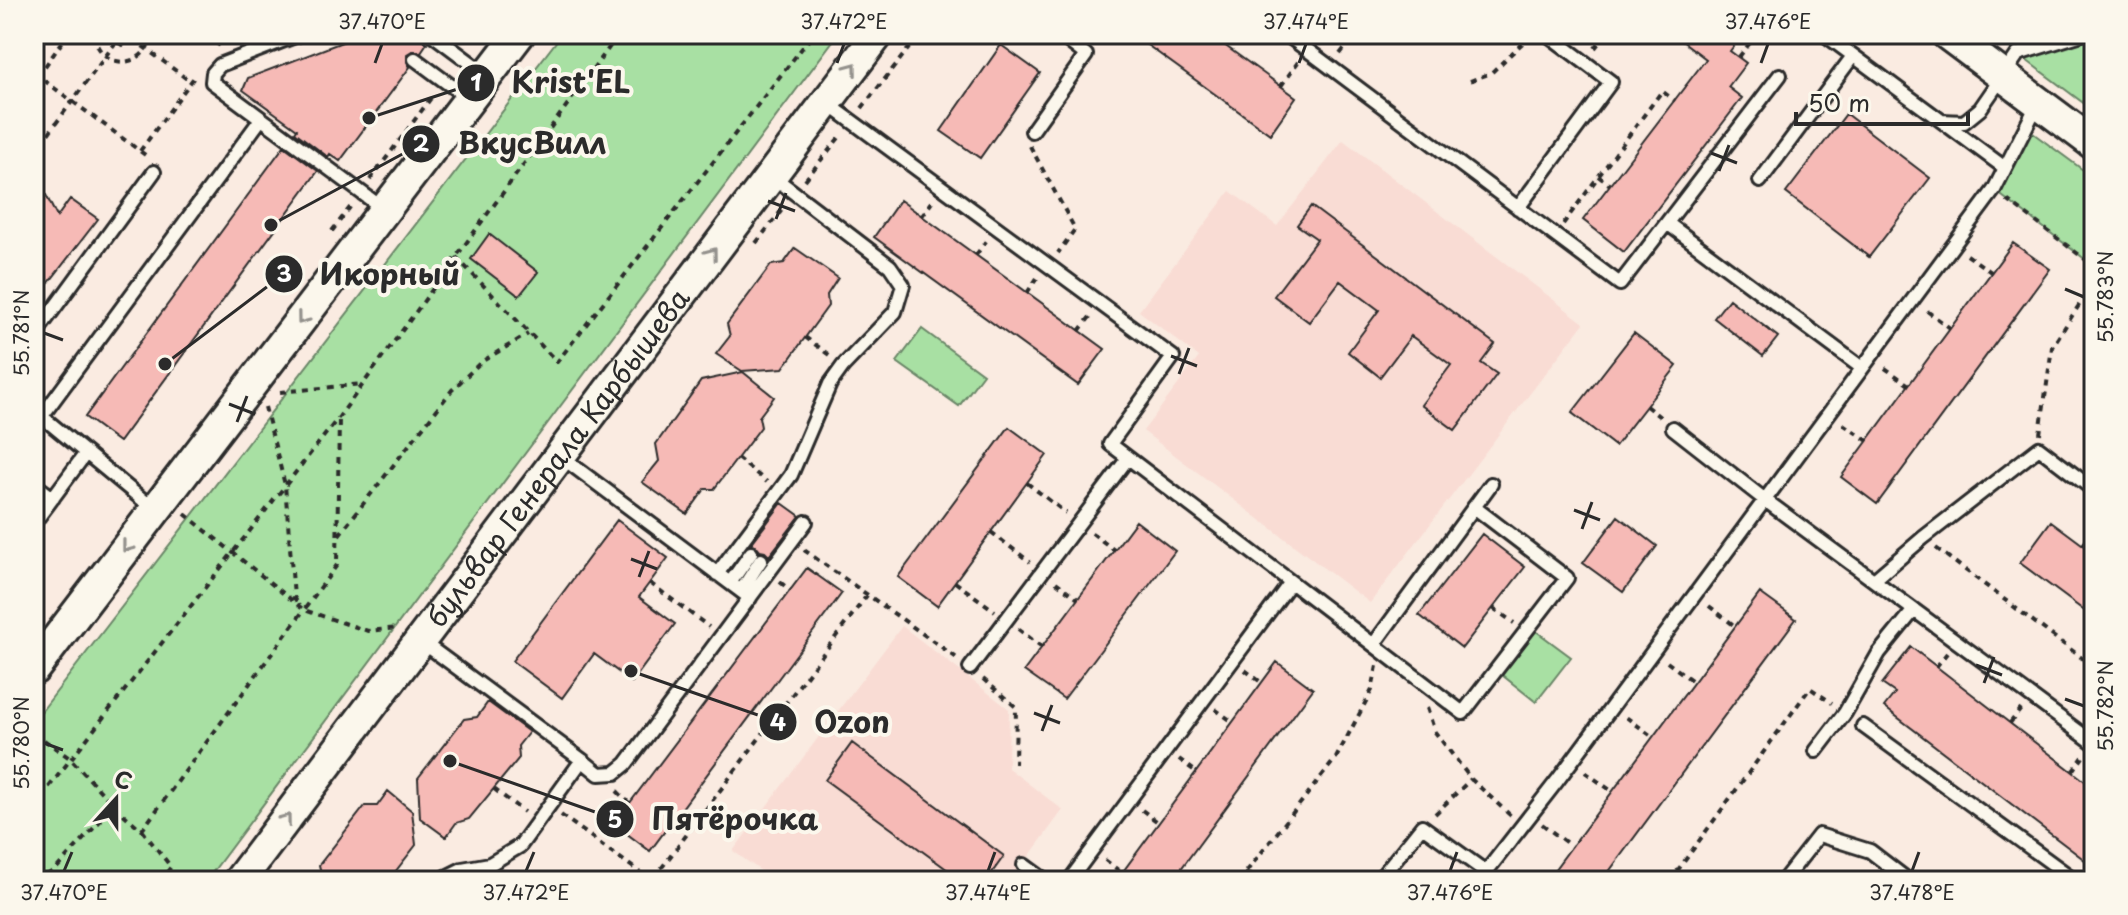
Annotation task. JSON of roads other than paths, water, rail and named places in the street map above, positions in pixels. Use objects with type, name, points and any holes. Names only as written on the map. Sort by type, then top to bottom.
[{"type":"street","points":[[34,669],[162,502],[260,385],[385,210],[519,34]]},
{"type":"street","name":"бульвар Генерала Карбышева","points":[[239,881],[878,34]]},
{"type":"street","points":[[1947,34],[2094,144]]},
{"type":"lane","points":[[300,34],[220,65],[213,73],[215,86],[385,210]]},
{"type":"lane","points":[[432,34],[479,87]]},
{"type":"lane","points":[[1032,131],[1086,55],[1059,34]]},
{"type":"lane","points":[[1286,34],[1620,284],[1780,75]]},
{"type":"lane","points":[[1518,208],[1611,82],[1547,34]]},
{"type":"lane","points":[[1824,34],[2005,168]]},
{"type":"lane","points":[[1940,120],[1964,122],[1980,109],[2018,54],[2082,34]]},
{"type":"lane","points":[[1760,181],[1853,56]]},
{"type":"lane","points":[[415,59],[479,87]]},
{"type":"lane","points":[[826,102],[1173,357],[1110,444],[1463,713],[1567,578],[1474,507]]},
{"type":"lane","points":[[1378,881],[1422,826],[1486,872],[1612,707],[1994,190],[2038,103]]},
{"type":"lane","points":[[162,502],[86,453],[38,413],[261,119]]},
{"type":"lane","points":[[34,336],[154,172]]},
{"type":"lane","points":[[717,574],[791,475],[830,384],[843,366],[895,312],[903,285],[890,266],[771,175]]},
{"type":"lane","points":[[1667,223],[1862,368]]},
{"type":"lane","points":[[1673,428],[1765,500],[2094,743]]},
{"type":"lane","points":[[1874,580],[2039,448],[2094,490]]},
{"type":"lane","points":[[34,523],[86,453]]},
{"type":"lane","points":[[560,456],[740,591]]},
{"type":"lane","points":[[970,668],[1128,458]]},
{"type":"lane","points":[[34,484],[53,498]]},
{"type":"lane","points":[[1377,647],[1491,484]]},
{"type":"lane","points":[[740,591],[790,545],[806,522]]},
{"type":"lane","points":[[427,632],[599,774],[615,773],[626,764],[721,637],[756,556]]},
{"type":"lane","points":[[1069,881],[1291,582]]},
{"type":"lane","points":[[1816,751],[1845,713],[1879,653],[1914,610]]},
{"type":"lane","points":[[1863,726],[2076,881]]},
{"type":"lane","points":[[444,881],[462,869],[490,864],[520,846],[582,760]]},
{"type":"lane","points":[[1783,881],[1819,835],[1870,851],[1909,881]]},
{"type":"lane","points":[[1024,865],[1046,881]]},
{"type":"place","name":"Krist'EL","points":[[369,118]]},
{"type":"place","name":"ВкусВилл","points":[[271,225]]},
{"type":"place","name":"Икорный","points":[[165,364]]},
{"type":"place","name":"Ozon","points":[[631,671]]},
{"type":"place","name":"Пятёрочка","points":[[450,761]]}]
